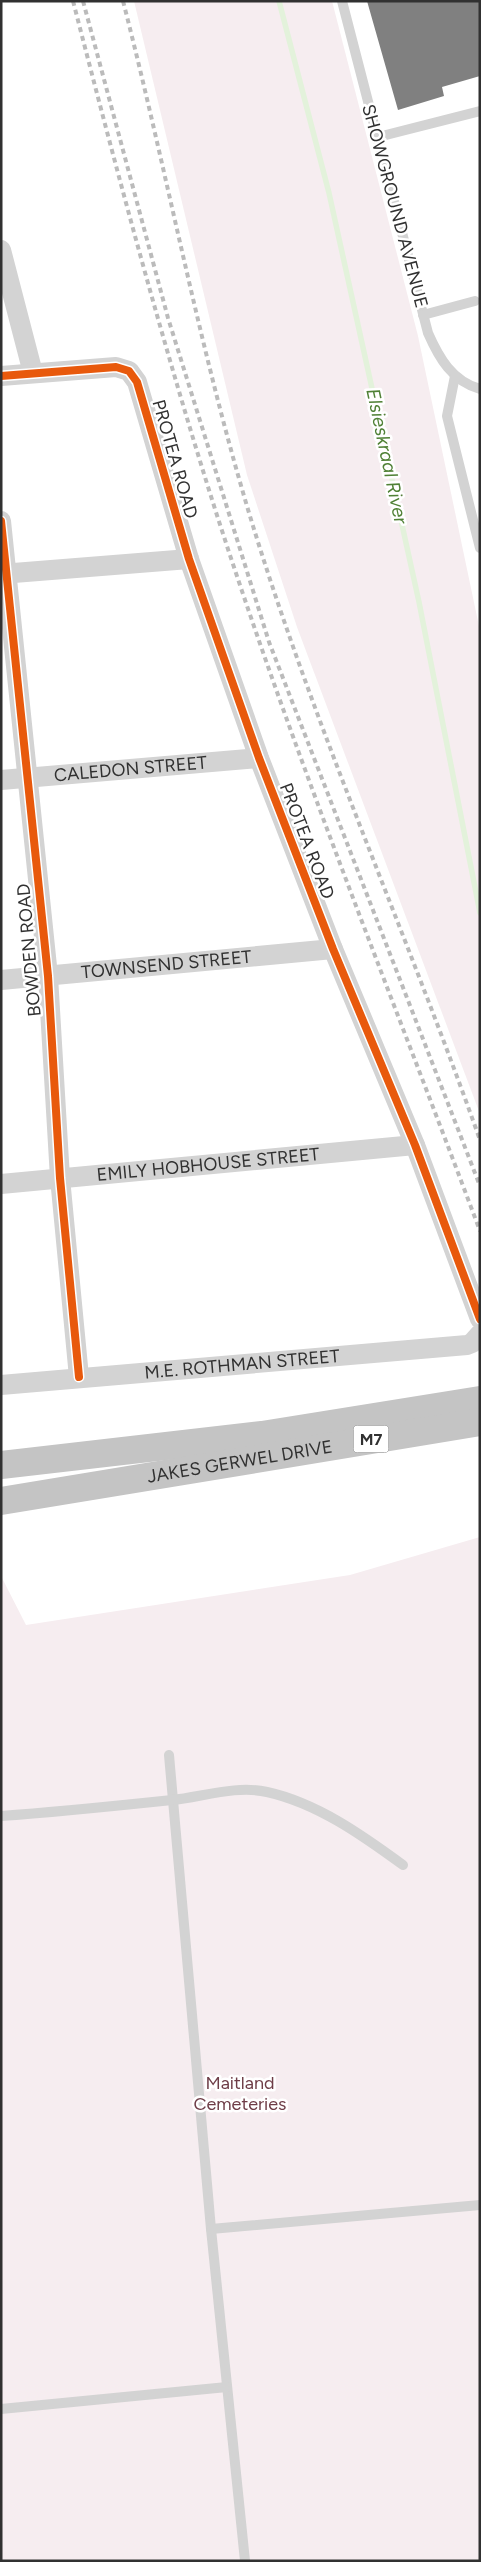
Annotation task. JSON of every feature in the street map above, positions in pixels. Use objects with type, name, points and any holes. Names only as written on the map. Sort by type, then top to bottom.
[{"type":"highway","name":"JAKES GERWEL DRIVE","points":[[1,1501],[480,1400]]},
{"type":"highway","name":"JAKES GERWEL DRIVE","points":[[1,1465],[262,1446],[480,1422]]},
{"type":"street","points":[[1,250],[33,374],[1,376]]},
{"type":"street","name":"PROTEA ROAD","points":[[33,374],[116,367],[124,369],[137,382],[189,559],[259,758],[333,949],[415,1145],[480,1319]]},
{"type":"street","name":"BOWDEN ROAD","points":[[1,521],[4,574],[28,778],[48,976],[60,1178],[79,1377]]},
{"type":"street","points":[[4,574],[189,559]]},
{"type":"street","name":"CALEDON STREET","points":[[1,780],[259,758]]},
{"type":"street","name":"TOWNSEND STREET","points":[[1,980],[333,949]]},
{"type":"street","name":"EMILY HOBHOUSE STREET","points":[[1,1184],[415,1145]]},
{"type":"street","name":"M.E. ROTHMAN STREET","points":[[1,1385],[467,1345],[472,1343],[480,1334]]},
{"type":"lane","name":"SHOWGROUND AVENUE","points":[[342,1],[424,315],[440,360],[455,376],[480,389]]},
{"type":"lane","points":[[378,137],[480,111]]},
{"type":"lane","points":[[424,315],[474,301]]},
{"type":"lane","points":[[455,376],[447,416],[480,548]]},
{"type":"lane","points":[[169,1754],[211,2229],[245,2561]]},
{"type":"lane","points":[[1,1816],[174,1800],[244,1790],[264,1791],[284,1796],[340,1823],[403,1865]]},
{"type":"lane","points":[[211,2229],[480,2205]]},
{"type":"lane","points":[[1,2409],[227,2387]]},
{"type":"green space","points":[[134,1],[332,1],[418,336],[480,631],[480,1114],[297,627],[247,475]]},
{"type":"green space","name":"Maitland Cemeteries","points":[[480,1537],[480,2561],[1,2561],[1,1576],[26,1625],[350,1575]]},
{"type":"building","points":[[367,1],[480,1],[480,76],[442,87],[444,96],[398,110]]},
{"type":"waterway","name":"Elsieskraal River","points":[[279,1],[329,193],[419,602],[480,913]]},
{"type":"railway","points":[[73,1],[158,320],[195,446],[245,600],[309,781],[480,1231]]},
{"type":"railway","points":[[83,1],[168,318],[269,642],[480,1186]]},
{"type":"railway","points":[[123,1],[200,330],[253,526],[305,681],[423,986],[480,1140]]},
{"type":"cycle path","points":[[1,376],[116,367],[129,371],[137,382],[189,559],[259,758],[333,949],[415,1145],[480,1319]]},
{"type":"cycle path","points":[[1,521],[48,976],[60,1178],[79,1377]]}]
